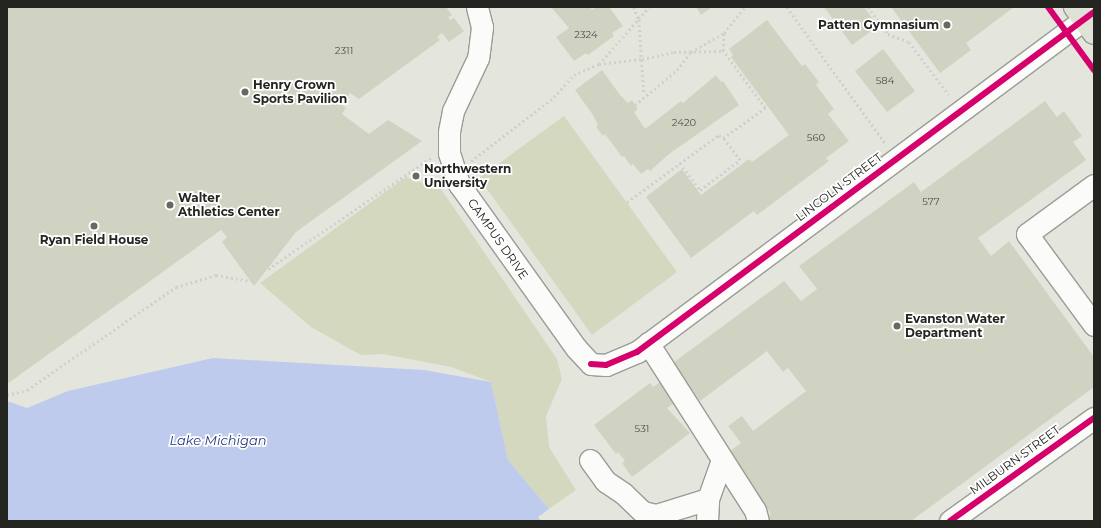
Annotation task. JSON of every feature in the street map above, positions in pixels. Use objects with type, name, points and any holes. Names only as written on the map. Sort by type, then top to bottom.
[{"type":"street","name":"CAMPUS DRIVE","points":[[477,7],[482,27],[478,58],[453,111],[449,153],[459,184],[576,348],[591,364]]},
{"type":"street","name":"LINCOLN STREET","points":[[591,364],[606,365],[637,352],[1087,18]]},
{"type":"street","points":[[1094,185],[1027,234],[1094,325]]},
{"type":"street","points":[[648,343],[755,510],[758,521]]},
{"type":"street","name":"MILBURN STREET","points":[[950,521],[1094,418]]},
{"type":"street","points":[[590,460],[605,481],[623,493],[643,512],[656,515],[708,499]]},
{"type":"street","points":[[707,521],[708,499],[722,460]]},
{"type":"path","points":[[634,7],[639,20],[644,95]]},
{"type":"path","points":[[599,64],[649,7]]},
{"type":"path","points":[[635,105],[644,95],[677,70],[691,52],[724,34],[745,7]]},
{"type":"path","points":[[787,7],[885,143]]},
{"type":"path","points":[[868,7],[888,34],[909,42],[949,95]]},
{"type":"path","points":[[723,138],[765,108],[723,51],[724,34]]},
{"type":"path","points":[[469,162],[554,98],[574,75],[599,64],[642,59],[674,52],[723,51]]},
{"type":"path","points":[[626,202],[680,163],[719,135],[740,160],[700,190],[680,163]]},
{"type":"path","points":[[268,269],[432,157],[432,150]]},
{"type":"path","points":[[7,395],[27,390],[176,287],[216,275],[250,281]]},
{"type":"green space","points":[[564,116],[677,272],[592,335],[479,178]]},
{"type":"green space","points":[[406,177],[441,189],[557,359],[562,379],[546,416],[549,447],[576,490],[549,509],[508,460],[491,382],[451,367],[383,354],[361,355],[311,327],[260,283]]},
{"type":"water","name":"Lake Michigan","points":[[213,358],[424,370],[491,382],[508,460],[549,509],[538,517],[541,521],[7,521],[7,401],[27,408],[68,391]]},
{"type":"building","points":[[7,7],[446,7],[452,15],[448,17],[450,20],[454,18],[464,31],[449,42],[442,33],[437,37],[440,40],[359,99],[350,93],[342,105],[346,108],[342,114],[369,134],[388,120],[422,141],[296,232],[254,286],[222,242],[227,237],[221,230],[7,384]]},
{"type":"building","points":[[551,7],[590,7],[592,10],[596,7],[609,7],[623,26],[612,33],[614,36],[588,55],[586,53],[574,61],[556,37],[569,28]]},
{"type":"building","points":[[696,7],[712,7],[701,15]]},
{"type":"building","points":[[824,7],[864,7],[878,26],[852,45]]},
{"type":"building","name":"Patten Gymnasium","points":[[891,7],[1014,7],[966,43],[971,50],[940,73]]},
{"type":"building","points":[[767,20],[802,66],[805,64],[819,82],[816,85],[834,109],[828,114],[849,141],[826,158],[829,161],[757,215],[754,211],[691,258],[646,197],[682,169],[701,195],[749,159],[752,162],[789,135],[731,57],[733,55],[729,49]]},
{"type":"building","points":[[883,49],[915,91],[887,112],[855,71]]},
{"type":"building","points":[[602,70],[620,95],[628,103],[632,100],[638,109],[634,112],[645,129],[681,101],[683,103],[716,75],[721,82],[723,81],[739,105],[669,154],[650,171],[648,169],[641,174],[633,164],[631,166],[624,156],[622,157],[605,134],[603,136],[596,127],[598,125],[593,115],[575,90]]},
{"type":"building","name":"Evanston Water Department","points":[[1045,101],[1057,117],[1064,111],[1082,136],[1073,142],[1086,160],[978,238],[991,256],[1009,241],[1094,357],[1094,387],[911,521],[769,521],[767,518],[771,514],[726,454],[741,443],[728,426],[742,416],[753,431],[806,391],[788,368],[783,372],[767,351],[700,401],[673,363],[784,281],[801,301],[817,289],[799,266],[914,182],[921,192]]},
{"type":"building","points":[[662,381],[677,401],[667,408],[690,433],[632,477],[622,463],[625,461],[618,452],[616,454],[594,425],[650,383],[653,387]]},
{"type":"cycle path","points":[[1048,7],[1094,70]]},
{"type":"cycle path","points":[[591,364],[606,365],[637,352],[1094,12]]},
{"type":"cycle path","points":[[950,521],[1094,418]]},
{"type":"place","name":"Patten Gymnasium","points":[[947,25]]},
{"type":"place","name":"Henry Crown Sports Pavilion","points":[[245,92]]},
{"type":"place","name":"Northwestern University","points":[[416,176]]},
{"type":"place","name":"Walter Athletics Center","points":[[170,205]]},
{"type":"place","name":"Ryan Field House","points":[[94,226]]},
{"type":"place","name":"Evanston Water Department","points":[[897,326]]}]
